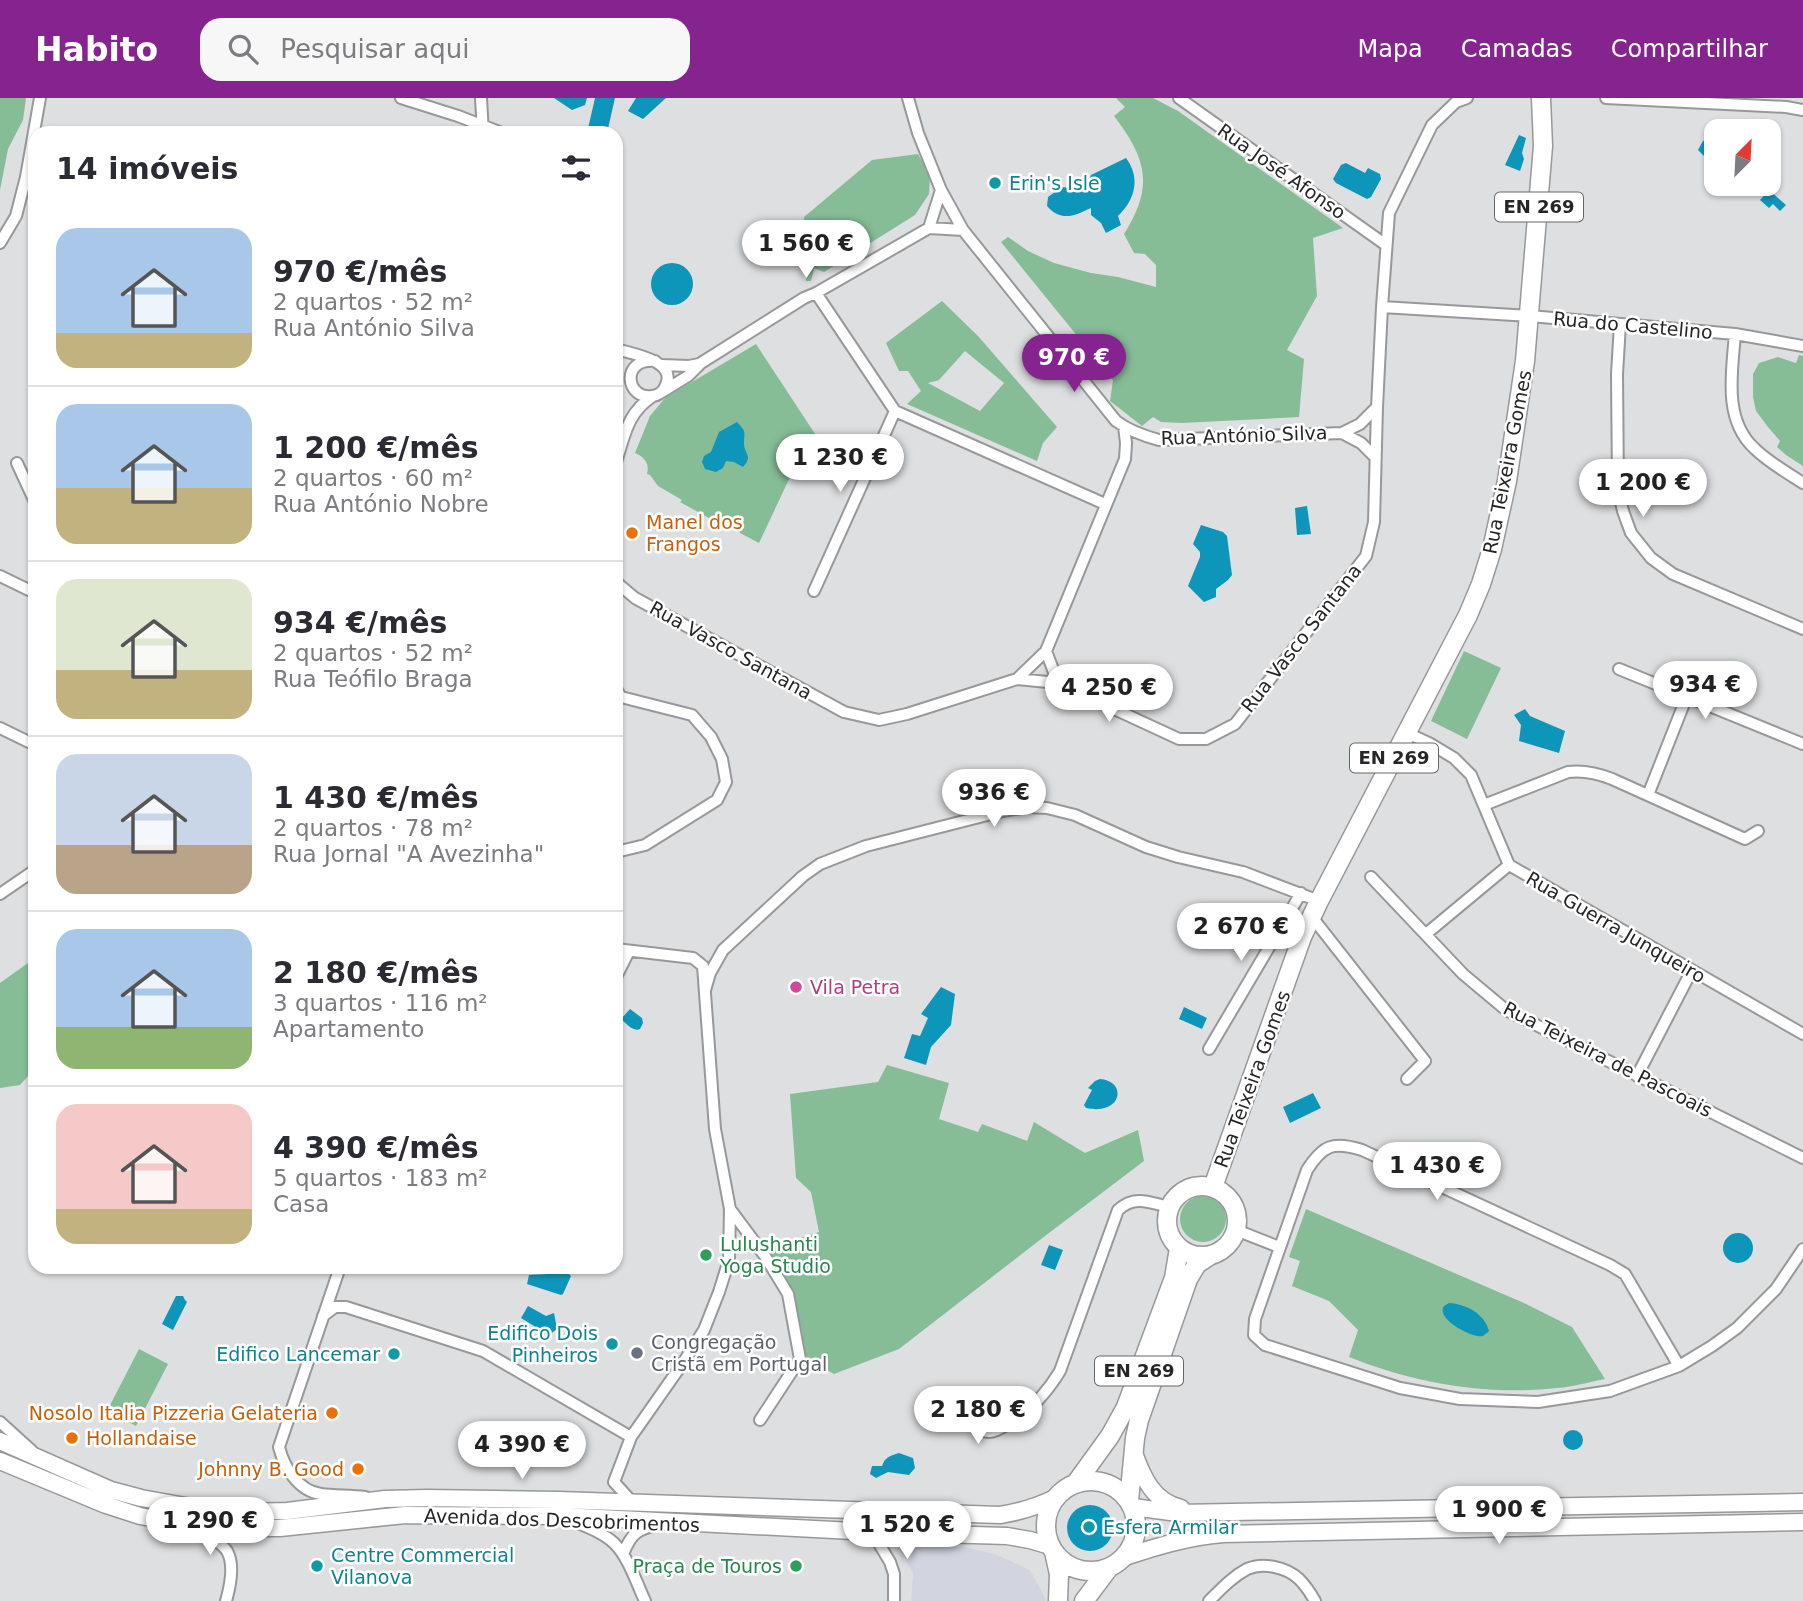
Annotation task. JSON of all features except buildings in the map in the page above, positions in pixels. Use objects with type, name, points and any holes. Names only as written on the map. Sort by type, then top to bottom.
[{"type":"main road","name":"Rua Teixeira Gomes","points":[[1213,1187],[1315,909],[1468,615],[1492,549],[1507,481],[1530,316],[1543,146],[1541,98]]},
{"type":"main road","points":[[1211,1255],[1189,1254],[1179,1248],[1169,1233],[1166,1224],[1169,1207],[1178,1195],[1198,1185],[1213,1187],[1222,1192],[1230,1199],[1235,1209],[1236,1230]]},
{"type":"main road","name":"EN 269","points":[[1125,1557],[1133,1545],[1136,1531],[1136,1517],[1131,1504],[1135,1438],[1142,1413],[1188,1279],[1197,1264],[1227,1246],[1236,1230]]},
{"type":"main road","name":"EN 269","points":[[1055,1498],[1076,1483],[1110,1436],[1126,1406],[1174,1278],[1179,1248]]},
{"type":"main road","name":"Avenida dos Descobrimentos","points":[[0,1441],[111,1490],[208,1510],[239,1512],[287,1511],[385,1499],[559,1500],[1000,1515],[1033,1509],[1055,1498]]},
{"type":"main road","points":[[1134,1453],[1142,1475],[1160,1498],[1173,1506],[1200,1513]]},
{"type":"main road","name":"Avenida dos Descobrimentos","points":[[0,1461],[140,1516],[224,1528],[280,1528],[405,1515],[561,1516],[1007,1536],[1030,1540],[1052,1549]]},
{"type":"main road","points":[[1076,1483],[1100,1481],[1121,1492],[1131,1504],[1178,1513],[1803,1502]]},
{"type":"main road","points":[[1055,1498],[1049,1509],[1046,1534],[1059,1574],[1058,1601]]},
{"type":"main road","points":[[1084,1601],[1108,1569],[1125,1557],[1184,1539],[1223,1534],[1803,1522]]},
{"type":"main road","points":[[1052,1549],[1064,1563],[1078,1570],[1093,1572],[1108,1569]]},
{"type":"street","points":[[35,126],[40,98]]},
{"type":"street","points":[[401,98],[475,126]]},
{"type":"street","points":[[481,98],[483,126]]},
{"type":"street","name":"Rua António Silva","points":[[908,98],[918,133],[941,190],[963,230],[1116,421],[1124,427],[1159,440],[1342,433],[1360,424],[1377,407]]},
{"type":"street","name":"Rua José Afonso","points":[[1179,98],[1386,244]]},
{"type":"street","name":"Rua Vasco Santana","points":[[623,588],[635,597],[844,712],[879,720],[907,714],[1017,679],[1058,683],[1179,739],[1206,739],[1235,724],[1366,556],[1374,522],[1377,407],[1389,213],[1432,124],[1456,102],[1467,98]]},
{"type":"street","points":[[1606,98],[1788,103],[1803,110]]},
{"type":"street","points":[[0,243],[16,216],[28,166]]},
{"type":"street","points":[[929,228],[941,190]]},
{"type":"street","points":[[623,442],[632,416],[640,405],[804,298],[929,228],[963,230]]},
{"type":"street","points":[[816,293],[895,411],[1105,504]]},
{"type":"street","points":[[1382,307],[1530,316]]},
{"type":"street","name":"Rua do Castelino","points":[[1530,316],[1735,334],[1803,346]]},
{"type":"street","points":[[1619,324],[1618,489],[1631,533],[1651,558],[1673,574],[1803,629]]},
{"type":"street","name":"Rua do Castelino","points":[[1735,334],[1731,384],[1732,406],[1738,426],[1752,447],[1803,483]]},
{"type":"street","points":[[623,353],[658,363],[667,376],[666,386],[657,394],[644,396],[636,392],[631,383],[627,363],[623,359]]},
{"type":"street","points":[[630,378],[634,367],[646,360],[689,366],[701,363]]},
{"type":"street","points":[[814,591],[895,411]]},
{"type":"street","points":[[1017,679],[1046,651],[1125,459],[1124,427]]},
{"type":"street","points":[[1342,433],[1361,443],[1375,457]]},
{"type":"street","points":[[17,463],[28,487]]},
{"type":"street","points":[[0,576],[28,590]]},
{"type":"street","name":"Rua Vasco Santana","points":[[623,593],[635,597]]},
{"type":"street","points":[[1046,651],[1058,683]]},
{"type":"street","points":[[1619,669],[1803,744]]},
{"type":"street","points":[[1648,795],[1687,696]]},
{"type":"street","points":[[623,697],[692,715],[711,737],[722,759],[726,782],[717,800],[645,845],[623,850]]},
{"type":"street","points":[[0,728],[28,742]]},
{"type":"street","name":"Rua Guerra Junqueiro","points":[[1406,733],[1430,743],[1454,758],[1471,775],[1508,865],[1803,1034]]},
{"type":"street","points":[[1484,805],[1568,772],[1580,770],[1596,773],[1745,839],[1758,831]]},
{"type":"street","points":[[705,990],[710,973],[723,950],[803,876],[820,864],[866,846],[1003,811],[1027,807],[1047,808],[1075,815],[1146,847],[1243,872],[1301,893],[1425,1061],[1407,1079]]},
{"type":"street","points":[[1426,934],[1508,865]]},
{"type":"street","points":[[0,894],[28,875]]},
{"type":"street","name":"Rua Teixeira de Pascoais","points":[[1371,877],[1463,974],[1506,1010],[1803,1158]]},
{"type":"street","points":[[1209,1049],[1301,893]]},
{"type":"street","points":[[623,950],[693,958],[703,967],[715,1129],[730,1209],[729,1260],[704,1330],[631,1437],[614,1482],[633,1503]]},
{"type":"street","points":[[623,963],[629,951]]},
{"type":"street","points":[[1637,1076],[1692,970]]},
{"type":"street","points":[[1679,1366],[1625,1274],[1346,1145],[1331,1147],[1317,1155],[1307,1170],[1255,1319],[1254,1335],[1265,1345],[1401,1388],[1460,1399],[1538,1402],[1610,1391],[1679,1366],[1737,1328],[1776,1289],[1803,1249]]},
{"type":"street","points":[[1023,1413],[1015,1414],[989,1399],[978,1404],[972,1418],[982,1431],[998,1430],[1010,1424],[1023,1413],[1049,1388],[1060,1371],[1118,1210],[1126,1203],[1136,1200],[1169,1207]]},
{"type":"street","points":[[730,1209],[772,1266],[788,1294],[800,1359],[760,1420]]},
{"type":"street","points":[[1236,1230],[1279,1247]]},
{"type":"street","points":[[338,1274],[279,1447],[282,1461],[298,1482],[318,1494],[385,1499]]},
{"type":"street","points":[[323,1316],[335,1307],[346,1307],[483,1351],[631,1437]]},
{"type":"street","points":[[998,1430],[1005,1418],[1003,1409]]},
{"type":"street","points":[[0,1422],[39,1458]]},
{"type":"street","points":[[561,1516],[612,1541],[623,1554],[645,1601]]},
{"type":"street","points":[[623,1554],[629,1540],[639,1530],[666,1522]]},
{"type":"street","points":[[179,1523],[213,1539],[226,1551],[230,1565],[230,1587],[226,1601]]},
{"type":"street","points":[[872,1532],[894,1574],[894,1601]]},
{"type":"street","points":[[1209,1601],[1240,1574],[1250,1568],[1264,1566],[1282,1569],[1298,1578],[1315,1601]]},
{"type":"shaded area","points":[[898,1547],[965,1547],[995,1554],[1030,1570],[1046,1599],[911,1601],[913,1573]]},
{"type":"green space","points":[[0,98],[26,98],[23,120],[8,149],[0,190]]},
{"type":"green space","points":[[1116,98],[1153,98],[1178,111],[1343,228],[1313,238],[1317,296],[1287,350],[1304,359],[1299,417],[1182,423],[1161,422],[1153,417],[1142,426],[1110,401],[1113,380],[1001,242],[1008,237],[1028,251],[1054,263],[1156,287],[1156,265],[1145,254],[1134,253],[1124,234],[1140,202],[1143,174],[1134,146],[1114,116],[1125,107]]},
{"type":"green space","points":[[918,154],[930,176],[929,194],[915,215],[824,272],[814,268],[811,281],[806,281],[804,217],[872,160]]},
{"type":"green space","points":[[942,301],[978,336],[1057,427],[1043,443],[1037,461],[907,404],[921,391],[908,371],[899,371],[886,343]],"holes":[[[965,351],[1004,383],[980,411],[928,383],[939,380]]]},
{"type":"green space","points":[[756,344],[823,446],[867,445],[852,474],[812,466],[797,470],[791,475],[759,543],[723,520],[718,523],[680,502],[682,500],[658,486],[647,474],[646,461],[635,453],[650,416],[665,398]]},
{"type":"green space","points":[[1799,355],[1803,356],[1803,466],[1777,447],[1780,441],[1756,411],[1753,397],[1753,374],[1759,363],[1778,357],[1796,363]]},
{"type":"green space","points":[[1464,651],[1501,668],[1467,739],[1431,721]]},
{"type":"green space","points":[[28,963],[28,1076],[20,1085],[0,1088],[0,983]]},
{"type":"green space","points":[[887,1065],[949,1083],[939,1119],[978,1132],[982,1124],[1027,1141],[1034,1122],[1085,1153],[1138,1130],[1144,1161],[899,1349],[834,1374],[804,1357],[794,1298],[784,1275],[766,1250],[819,1232],[811,1192],[796,1178],[790,1094],[878,1082]]},
{"type":"green space","points":[[1203,1196],[1220,1202],[1226,1219],[1220,1236],[1203,1242],[1186,1236],[1180,1219],[1186,1202]]},
{"type":"green space","points":[[1306,1209],[1524,1303],[1572,1327],[1605,1379],[1569,1387],[1530,1390],[1477,1389],[1399,1374],[1349,1357],[1358,1330],[1329,1301],[1292,1286],[1300,1261],[1289,1257]]},
{"type":"green space","points":[[139,1349],[168,1364],[136,1426],[107,1411]]},
{"type":"water","points":[[554,98],[587,98],[585,105],[572,110]]},
{"type":"water","points":[[595,98],[615,98],[609,126],[589,126]]},
{"type":"water","points":[[636,98],[666,98],[643,119],[628,111]]},
{"type":"water","points":[[1519,135],[1526,138],[1520,171],[1505,165]]},
{"type":"water","points":[[1704,141],[1704,156],[1698,150]]},
{"type":"water","points":[[1126,158],[1135,181],[1129,203],[1118,216],[1121,225],[1106,233],[1101,223],[1091,215],[1091,208],[1063,216],[1047,206],[1048,197],[1062,187],[1078,189],[1091,175]]},
{"type":"water","points":[[1346,163],[1365,173],[1368,168],[1380,174],[1381,179],[1371,197],[1367,199],[1333,179],[1341,165]]},
{"type":"water","points":[[1764,196],[1776,196],[1786,205],[1780,211],[1773,204],[1769,208],[1760,200]]},
{"type":"water","points":[[672,263],[687,269],[693,284],[687,299],[672,305],[657,299],[651,284],[657,269]]},
{"type":"water","points":[[737,422],[744,432],[748,458],[746,463],[743,467],[726,461],[723,468],[716,472],[705,469],[702,462],[704,456],[711,452],[719,432]]},
{"type":"water","points":[[1307,506],[1311,534],[1297,535],[1295,508]]},
{"type":"water","points":[[1201,525],[1223,532],[1227,536],[1232,575],[1216,589],[1216,597],[1204,602],[1188,586],[1200,557],[1200,552],[1193,544]]},
{"type":"water","points":[[1525,709],[1530,716],[1565,731],[1559,753],[1519,741],[1521,725],[1514,715]]},
{"type":"water","points":[[941,987],[955,994],[951,1025],[931,1047],[926,1065],[904,1058],[912,1034],[920,1036],[928,1018],[921,1014]]},
{"type":"water","points":[[1184,1007],[1207,1018],[1202,1029],[1179,1019]]},
{"type":"water","points":[[630,1009],[642,1018],[643,1023],[637,1030],[623,1021]]},
{"type":"water","points":[[1100,1079],[1115,1085],[1117,1097],[1114,1103],[1107,1107],[1086,1108],[1084,1105],[1092,1090],[1088,1088]]},
{"type":"water","points":[[1313,1093],[1321,1108],[1290,1123],[1283,1107]]},
{"type":"water","points":[[1738,1233],[1749,1237],[1753,1248],[1749,1259],[1738,1263],[1727,1259],[1723,1248],[1727,1237]]},
{"type":"water","points":[[1049,1245],[1063,1250],[1055,1270],[1041,1265]]},
{"type":"water","points":[[529,1275],[571,1276],[561,1295],[527,1284]]},
{"type":"water","points":[[176,1296],[183,1296],[187,1302],[173,1330],[162,1324]]},
{"type":"water","points":[[1449,1303],[1474,1311],[1489,1331],[1478,1336],[1452,1324],[1443,1311],[1444,1306]]},
{"type":"water","points":[[528,1306],[546,1316],[554,1313],[557,1329],[549,1335],[535,1330],[534,1326],[521,1318]]},
{"type":"water","points":[[1573,1430],[1580,1433],[1583,1440],[1580,1447],[1573,1450],[1566,1447],[1563,1440],[1566,1433]]},
{"type":"water","points":[[899,1453],[913,1458],[915,1468],[909,1475],[888,1472],[876,1478],[870,1474],[872,1466],[882,1466],[886,1459]]},
{"type":"water","points":[[1090,1505],[1106,1512],[1113,1528],[1106,1544],[1090,1551],[1074,1544],[1067,1528],[1074,1512]]},
{"type":"place","name":"Erin's Isle","points":[[995,183]]},
{"type":"place","name":"Manel dos Frangos","points":[[632,533]]},
{"type":"place","name":"Vila Petra","points":[[796,987]]},
{"type":"place","name":"Lulushanti Yoga Studio","points":[[706,1255]]},
{"type":"place","name":"Edifico Dois Pinheiros","points":[[612,1344]]},
{"type":"place","name":"Congregação Cristã em Portugal","points":[[637,1353]]},
{"type":"place","name":"Edifico Lancemar","points":[[394,1354]]},
{"type":"place","name":"Nosolo Italia Pizzeria Gelateria","points":[[332,1413]]},
{"type":"place","name":"Hollandaise","points":[[72,1438]]},
{"type":"place","name":"Johnny B. Good","points":[[358,1469]]},
{"type":"place","name":"Esfera Armilar","points":[[1089,1527]]},
{"type":"place","name":"Centre Commercial Vilanova","points":[[317,1566]]},
{"type":"place","name":"Praça de Touros","points":[[796,1566]]}]
